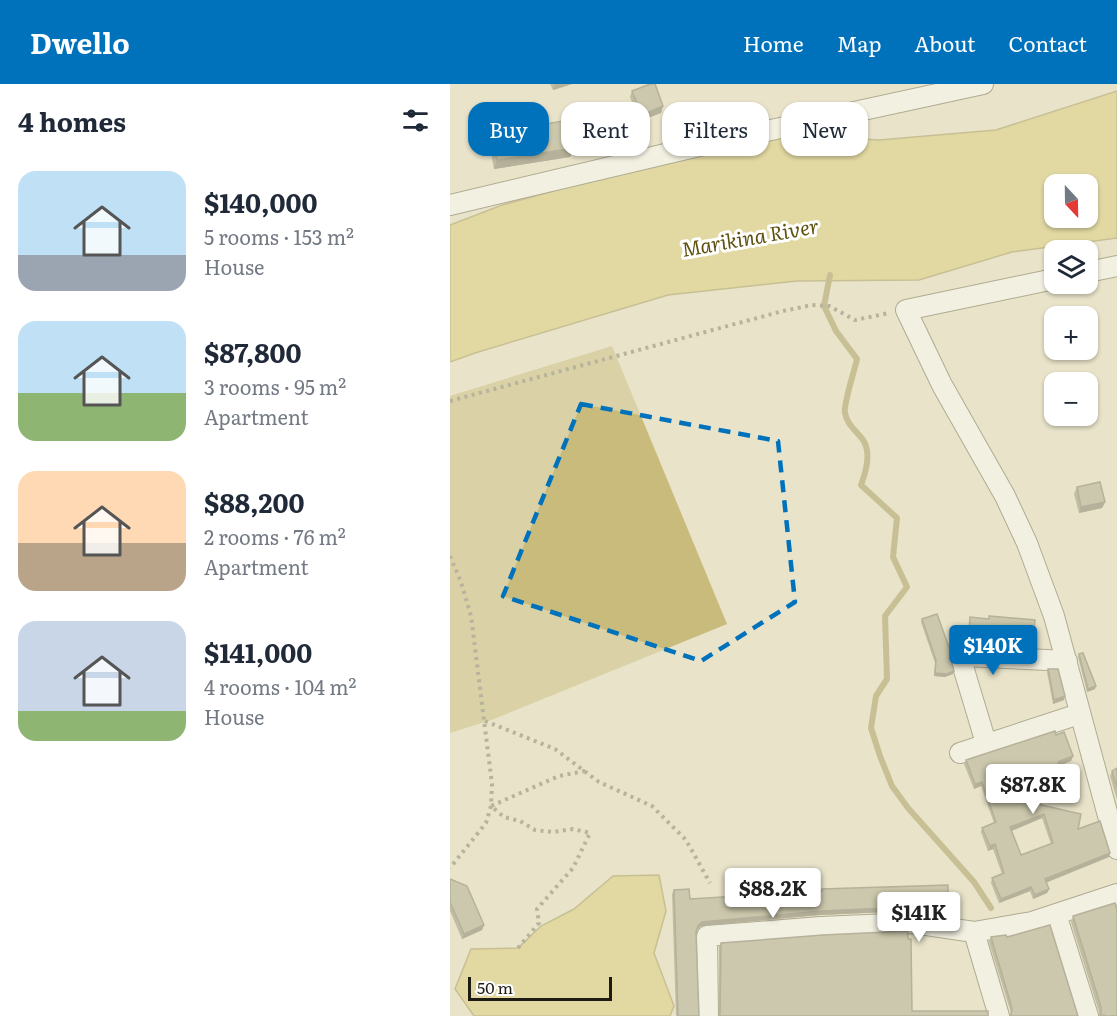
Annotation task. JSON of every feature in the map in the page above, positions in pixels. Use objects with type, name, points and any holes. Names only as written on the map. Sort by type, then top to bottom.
[{"type":"street","points":[[450,204],[716,142],[983,84]]},
{"type":"street","points":[[1098,270],[1117,266]]},
{"type":"street","points":[[1044,281],[906,310],[942,385],[1005,496],[1027,543],[1051,607],[1117,849]]},
{"type":"street","points":[[986,743],[962,657],[1066,661]]},
{"type":"street","points":[[960,753],[1079,714]]},
{"type":"street","points":[[708,1016],[707,936],[821,927],[913,923],[974,932],[1008,927],[1117,894]]},
{"type":"street","points":[[1056,914],[1088,1016]]},
{"type":"street","points":[[974,932],[999,1016]]},
{"type":"path","points":[[450,401],[783,310],[812,305],[830,306],[855,320],[906,310]]},
{"type":"path","points":[[450,556],[471,616],[492,784],[491,806],[486,824],[450,868]]},
{"type":"path","points":[[485,721],[555,749],[599,782],[652,806],[686,840],[710,883]]},
{"type":"path","points":[[491,806],[559,776],[585,771]]},
{"type":"path","points":[[491,806],[504,816],[520,821],[535,830],[554,832],[573,829],[590,833],[573,868],[537,909],[539,923],[518,948]]},
{"type":"highlighted area","points":[[581,404],[778,441],[795,602],[701,661],[503,596]]},
{"type":"shaded area","points":[[612,346],[727,624],[494,719],[450,733],[450,396]]},
{"type":"water","name":"Marikina River","points":[[1117,91],[1117,238],[1098,241],[1044,240],[1044,248],[1012,252],[919,280],[797,281],[668,295],[450,362],[450,225],[502,205],[689,156],[769,156],[769,138],[781,136],[781,156],[868,156],[868,139],[996,130]]},
{"type":"water","points":[[659,875],[666,911],[654,953],[674,1006],[670,1016],[474,1016],[455,989],[471,949],[518,948],[541,926],[574,909],[613,876]]},
{"type":"building","points":[[655,84],[662,106],[650,112],[650,102],[637,102],[632,91]]},
{"type":"building","points":[[561,121],[561,150],[549,152],[549,123]]},
{"type":"building","points":[[496,156],[523,156],[497,160]]},
{"type":"building","points":[[1100,482],[1105,502],[1081,507],[1077,487]]},
{"type":"building","points":[[937,614],[951,653],[954,671],[947,674],[935,673],[936,660],[922,619]]},
{"type":"building","points":[[989,616],[1035,620],[1033,639],[969,632],[970,617],[989,619]]},
{"type":"building","points":[[1083,653],[1096,686],[1088,689],[1079,654]]},
{"type":"building","points":[[1048,669],[1058,669],[1065,696],[1054,700]]},
{"type":"building","points":[[1055,731],[1056,735],[1064,732],[1073,756],[1058,762],[1068,788],[1033,803],[1081,814],[1078,829],[1100,821],[1110,853],[1045,879],[1049,889],[1035,895],[1031,887],[1001,899],[992,878],[1004,873],[995,844],[990,846],[982,828],[996,822],[982,782],[975,784],[966,760]],"holes":[[[1044,814],[1053,843],[1021,855],[1010,827]]]},
{"type":"building","points":[[1117,768],[1117,788],[1112,771]]},
{"type":"building","points":[[450,879],[467,886],[484,925],[464,934],[450,902]]},
{"type":"building","points":[[948,885],[948,901],[914,902],[909,903],[909,907],[822,911],[702,922],[696,932],[699,1016],[678,1016],[674,890],[689,889],[690,899],[822,891],[822,889]]},
{"type":"building","points":[[1115,903],[1117,909],[1117,1016],[1101,1016],[1101,1007],[1073,916]]},
{"type":"building","points":[[1050,925],[1078,1016],[1011,1016],[1012,1008],[991,937],[1006,935],[1007,937]]},
{"type":"building","points":[[908,931],[908,939],[911,939],[912,1011],[988,1011],[988,1016],[720,1016],[721,943]]},
{"type":"waterway","points":[[830,275],[824,306],[836,331],[857,359],[847,395],[845,413],[852,428],[866,445],[868,457],[861,485],[897,518],[893,557],[907,587],[885,616],[887,679],[876,696],[871,728],[892,786],[908,808],[974,882],[991,908]]}]
